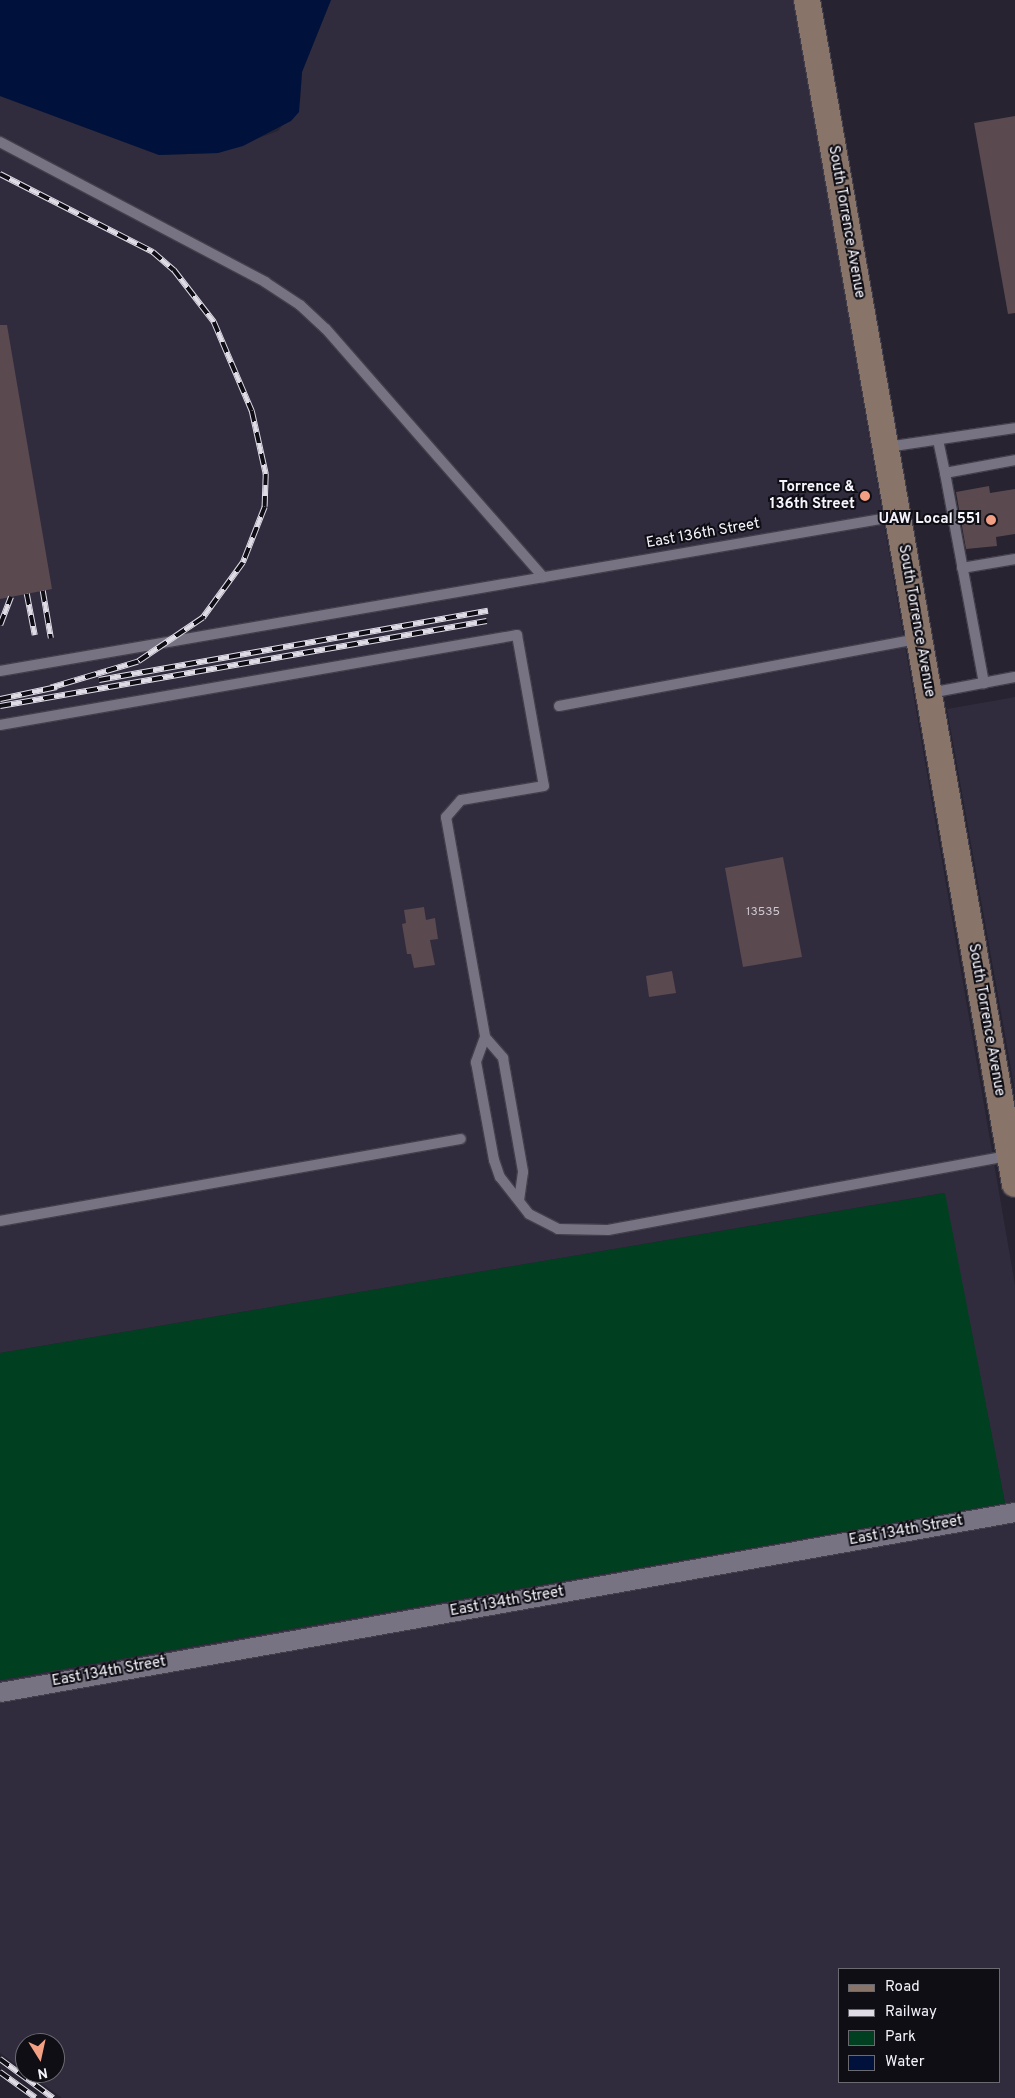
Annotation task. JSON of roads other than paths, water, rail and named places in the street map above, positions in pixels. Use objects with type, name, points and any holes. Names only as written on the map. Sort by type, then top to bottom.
[{"type":"main road","name":"South Torrence Avenue","points":[[807,0],[1015,1184]]},
{"type":"street","name":"East 134th Street","points":[[0,1692],[1015,1512]]},
{"type":"lane","points":[[0,142],[265,282],[300,305],[326,329],[543,578]]},
{"type":"lane","points":[[886,447],[1015,428]]},
{"type":"lane","points":[[938,440],[984,683]]},
{"type":"lane","points":[[945,473],[1015,460]]},
{"type":"lane","name":"East 136th Street","points":[[0,672],[898,516]]},
{"type":"lane","points":[[962,568],[1015,559]]},
{"type":"lane","points":[[0,725],[517,635],[544,786],[461,800],[446,817],[485,1037],[476,1062],[494,1160],[500,1176],[529,1214],[541,1223],[558,1229],[591,1232],[1010,1156]]},
{"type":"lane","points":[[559,706],[919,638]]},
{"type":"lane","points":[[929,693],[1015,677]]},
{"type":"lane","points":[[485,1037],[503,1058],[523,1172],[519,1199]]},
{"type":"lane","points":[[0,1221],[461,1139]]},
{"type":"water","points":[[0,0],[331,0],[302,72],[299,112],[291,121],[243,146],[218,153],[159,155],[0,96]]},
{"type":"railway","points":[[0,174],[153,252],[174,270],[214,322],[252,411],[266,474],[265,507],[243,563],[203,618],[138,662],[51,688]]},
{"type":"railway","points":[[43,591],[51,638]]},
{"type":"railway","points":[[27,594],[35,635]]},
{"type":"railway","points":[[0,625],[11,597]]},
{"type":"railway","points":[[99,680],[488,611]]},
{"type":"railway","points":[[0,706],[487,621]]},
{"type":"railway","points":[[0,699],[57,687]]},
{"type":"railway","points":[[0,2059],[53,2098]]},
{"type":"railway","points":[[0,2072],[36,2098]]},
{"type":"place","name":"Torrence & 136th Street","points":[[865,496]]},
{"type":"place","name":"UAW Local 551","points":[[991,520]]}]
